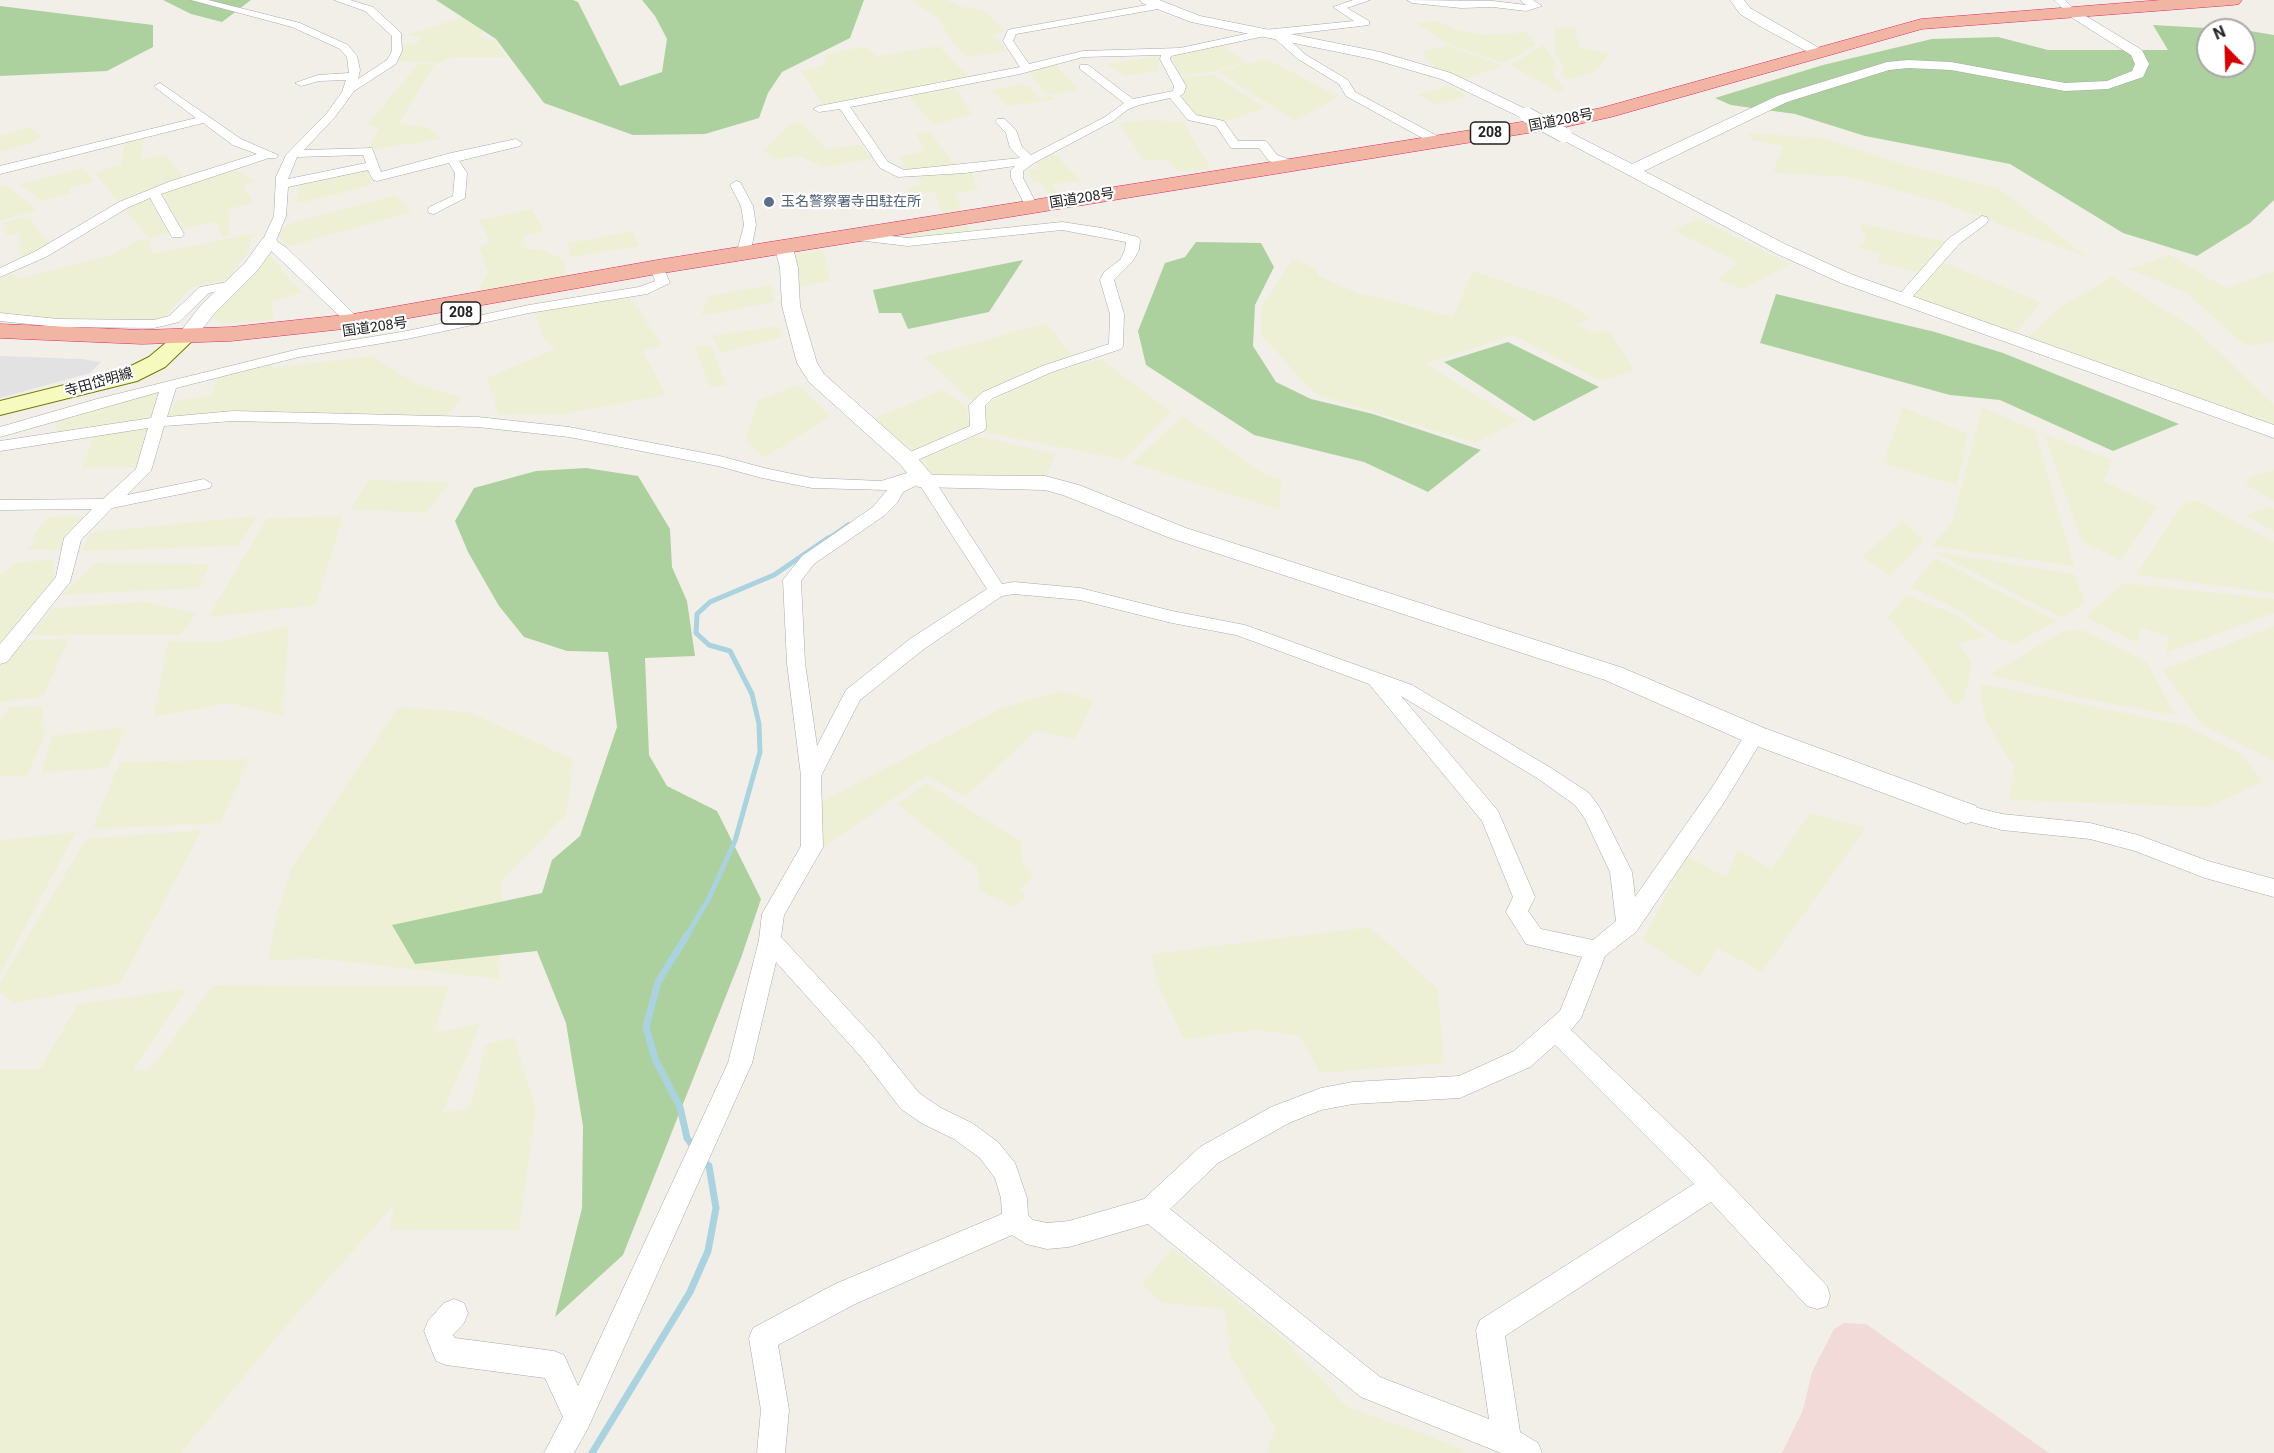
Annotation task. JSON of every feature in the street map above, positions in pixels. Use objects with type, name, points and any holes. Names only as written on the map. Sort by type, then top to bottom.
[{"type":"highway","name":"国道208号","points":[[0,347],[94,351],[353,321],[657,267],[1439,142],[1604,113],[1921,24],[2065,6],[2233,0]]},
{"type":"highway","name":"国道208号","points":[[0,331],[181,341],[298,338],[406,330],[743,255]]},
{"type":"main road","name":"寺田岱明線","points":[[0,408],[129,376],[157,362],[181,341]]},
{"type":"street","points":[[181,341],[208,309],[261,255],[280,216],[282,177],[292,157],[330,115],[349,89],[355,70],[352,56],[344,47],[327,38],[296,25],[196,0]]},
{"type":"street","points":[[339,0],[369,9],[397,35],[397,51],[392,62],[349,89]]},
{"type":"street","points":[[819,109],[1026,69],[1083,54],[1179,51],[1270,34],[1365,23],[1338,7],[1365,0]]},
{"type":"street","points":[[1412,0],[1461,5],[1493,4],[1526,8],[1537,6],[1525,0]]},
{"type":"street","points":[[1737,0],[1745,11],[1760,21],[1819,52]]},
{"type":"street","points":[[1026,69],[1008,41],[1012,32],[1152,3],[1196,19],[1375,55],[1446,76],[1527,115],[1781,249],[1847,279],[2274,432]]},
{"type":"street","points":[[1633,171],[1782,99],[1887,66],[1908,64],[1951,66],[2065,87],[2108,85],[2138,74],[2142,64],[2137,53],[2065,6]]},
{"type":"street","points":[[1270,34],[1302,57],[1344,82],[1350,94],[1439,142]]},
{"type":"street","points":[[1032,207],[1016,174],[1017,170],[1030,160],[1084,133],[1132,104],[1172,94],[1181,89],[1165,56],[1179,51]]},
{"type":"street","points":[[1084,67],[1132,104]]},
{"type":"street","points":[[301,84],[318,78],[354,76]]},
{"type":"street","points":[[160,86],[237,142],[268,154],[292,157],[341,147],[368,152],[377,177],[451,157],[516,143]]},
{"type":"street","points":[[1172,94],[1192,118],[1220,123],[1235,145],[1262,144],[1274,158],[1292,165]]},
{"type":"street","points":[[843,105],[884,165],[902,174],[965,169],[1030,160]]},
{"type":"street","points":[[0,170],[205,119]]},
{"type":"street","points":[[1001,121],[1012,132],[1016,148],[1030,160]]},
{"type":"street","points":[[0,273],[41,254],[123,206],[153,192],[268,154]]},
{"type":"street","points":[[434,210],[459,198],[461,173],[451,157]]},
{"type":"street","points":[[196,164],[203,162],[221,169]]},
{"type":"street","points":[[282,184],[373,165]]},
{"type":"street","points":[[736,185],[747,206],[750,225],[743,255]]},
{"type":"street","points":[[153,192],[177,234]]},
{"type":"street","points":[[1902,300],[1954,242],[1982,220]]},
{"type":"street","points":[[558,1453],[578,1418],[740,1063],[770,940],[773,914],[812,847],[811,776],[796,663],[792,580],[808,560],[879,511],[891,499],[896,489],[978,428],[978,405],[988,395],[1047,369],[1116,346],[1117,314],[1107,280],[1109,275],[1125,262],[1132,250],[1133,240],[1102,232],[1062,226],[908,242],[857,236]]},
{"type":"street","points":[[269,242],[282,251],[353,321]]},
{"type":"street","points":[[784,248],[789,268],[791,306],[807,363],[816,378],[919,472],[997,591]]},
{"type":"street","points":[[0,318],[68,324],[154,324],[174,319],[204,290],[233,285]]},
{"type":"street","points":[[0,432],[169,385],[406,330]]},
{"type":"street","points":[[0,657],[64,578],[73,538],[143,471],[169,385]]},
{"type":"street","points":[[0,446],[158,422],[233,416],[478,422],[569,432],[720,461],[762,473],[812,483],[882,486],[919,472],[1045,483],[1071,490],[1178,533],[1614,674],[1755,735],[1971,808],[2002,822],[2090,831],[2138,843],[2205,869],[2274,888]]},
{"type":"street","points":[[0,505],[107,504],[204,484]]},
{"type":"street","points":[[811,776],[853,695],[917,644],[997,591],[1014,588],[1080,594],[1173,617],[1239,629],[1406,690],[1544,773],[1582,799],[1593,814],[1621,873],[1628,925]]},
{"type":"street","points":[[1376,679],[1491,817],[1524,897],[1517,912],[1534,937],[1596,950]]},
{"type":"street","points":[[770,940],[870,1050],[910,1101],[932,1116],[963,1131],[989,1150],[1006,1173],[1014,1197],[1015,1221],[1026,1231],[1047,1236],[1069,1234],[1151,1210],[1209,1155],[1280,1115],[1320,1099],[1353,1093],[1460,1087],[1522,1059],[1569,1018],[1596,950],[1628,925],[1718,795],[1755,735]]},
{"type":"street","points":[[1555,1030],[1713,1186],[1816,1296]]},
{"type":"street","points":[[1517,1447],[1490,1330],[1713,1186]]},
{"type":"street","points":[[1151,1210],[1371,1387],[1517,1447]]},
{"type":"street","points":[[771,1453],[775,1410],[764,1338],[845,1294],[1015,1221]]},
{"type":"street","points":[[454,1313],[438,1331],[446,1351],[554,1365],[578,1418]]},
{"type":"shaded area","points":[[0,356],[82,359],[101,362],[90,373],[0,398]]},
{"type":"shaded area","points":[[1844,1323],[1866,1324],[2049,1453],[1782,1453],[1803,1410],[1812,1372],[1834,1329]]},
{"type":"green space","points":[[163,0],[251,0],[222,22],[191,14]]},
{"type":"green space","points":[[436,0],[573,0],[578,2],[620,86],[662,72],[667,39],[655,16],[642,0],[864,0],[850,38],[782,72],[768,93],[759,118],[705,134],[633,135],[544,103],[496,39]]},
{"type":"green space","points":[[912,0],[946,0],[984,11],[1006,31],[992,35],[1008,51],[967,57],[952,42],[939,19]]},
{"type":"green space","points":[[0,6],[153,25],[153,47],[107,71],[0,76]]},
{"type":"green space","points":[[481,11],[482,34],[479,36],[495,41],[506,57],[452,57],[439,63],[395,61],[402,44],[414,45],[423,37],[407,35]]},
{"type":"green space","points":[[1438,21],[1460,31],[1484,35],[1526,32],[1536,45],[1504,63],[1446,43],[1416,23]]},
{"type":"green space","points":[[2153,25],[2196,27],[2196,78],[2256,78],[2256,32],[2274,35],[2274,200],[2250,223],[2197,256],[2123,233],[2010,164],[1865,136],[1795,114],[1731,105],[1715,98],[1823,65],[1932,39],[1998,37],[2048,50],[2168,50]]},
{"type":"green space","points":[[1575,27],[1579,48],[1610,53],[1595,72],[1567,80],[1561,75],[1563,65],[1555,54],[1554,28]]},
{"type":"green space","points":[[1222,45],[1246,62],[1210,72],[1179,75],[1171,56]]},
{"type":"green space","points":[[1543,45],[1557,64],[1553,75],[1564,88],[1559,93],[1510,65]]},
{"type":"green space","points":[[866,46],[876,56],[939,46],[969,77],[823,105],[801,71],[822,66],[827,54]]},
{"type":"green space","points":[[1448,46],[1503,66],[1465,79],[1439,70],[1425,59],[1424,51]]},
{"type":"green space","points":[[1154,57],[1159,59],[1159,71],[1125,76],[1106,64]]},
{"type":"green space","points":[[1267,59],[1339,97],[1294,121],[1218,71]]},
{"type":"green space","points":[[1055,63],[1079,90],[1046,95],[1028,71]]},
{"type":"green space","points":[[418,64],[435,64],[399,124],[427,127],[442,139],[368,150],[379,128],[367,125]]},
{"type":"green space","points":[[1212,74],[1266,108],[1222,122],[1193,116],[1179,95],[1186,88],[1180,78]]},
{"type":"green space","points":[[1023,83],[1025,86],[1030,86],[1040,98],[1052,96],[1055,100],[1006,106],[992,90]]},
{"type":"green space","points":[[953,85],[972,114],[933,125],[907,94]]},
{"type":"green space","points":[[1448,86],[1467,96],[1438,105],[1417,95]]},
{"type":"green space","points":[[1150,120],[1184,122],[1211,169],[1179,172],[1167,160],[1144,161],[1119,123]]},
{"type":"green space","points":[[801,122],[827,149],[861,145],[871,159],[823,167],[799,156],[774,159],[763,151],[789,125]]},
{"type":"green space","points":[[29,127],[42,136],[36,141],[0,152],[0,136]]},
{"type":"green space","points":[[929,131],[958,168],[907,172],[899,157],[925,151],[916,134]]},
{"type":"green space","points":[[1748,133],[1823,138],[1902,164],[1998,188],[2087,257],[1940,202],[1850,177],[1772,173],[1784,146],[1753,141]]},
{"type":"green space","points":[[144,137],[141,159],[166,155],[185,179],[118,202],[95,173],[121,164],[125,140]]},
{"type":"green space","points":[[1053,152],[1081,181],[1052,184],[1061,198],[1052,199],[1041,182],[1034,183],[1028,171],[1041,168],[1036,162]]},
{"type":"green space","points":[[83,168],[94,181],[69,188],[71,193],[42,201],[19,184]]},
{"type":"green space","points":[[233,168],[256,182],[244,185],[253,203],[228,209],[230,235],[222,238],[217,221],[182,229],[161,194]]},
{"type":"green space","points":[[368,169],[372,185],[296,204],[300,183]]},
{"type":"green space","points":[[971,171],[978,190],[955,193],[963,212],[942,214],[934,192],[909,195],[905,190],[920,185],[919,176]]},
{"type":"green space","points":[[0,186],[9,187],[37,210],[0,221]]},
{"type":"green space","points":[[396,195],[412,212],[286,247],[278,233],[291,223]]},
{"type":"green space","points":[[149,199],[169,233],[149,238],[124,208]]},
{"type":"green space","points":[[532,209],[544,231],[523,237],[524,249],[540,249],[563,259],[568,280],[474,298],[488,272],[479,247],[490,242],[479,220]]},
{"type":"green space","points":[[29,216],[51,244],[21,259],[19,233],[7,236],[3,223]]},
{"type":"green space","points":[[1699,219],[1790,264],[1743,289],[1718,280],[1738,262],[1672,230]]},
{"type":"green space","points":[[1860,223],[1946,242],[1920,273],[1877,262],[1880,254],[1858,248],[1866,239]]},
{"type":"green space","points":[[966,224],[972,233],[908,239],[886,238]]},
{"type":"green space","points":[[632,231],[639,246],[570,257],[568,243]]},
{"type":"green space","points":[[254,233],[246,256],[226,280],[192,287],[162,319],[148,322],[75,322],[0,315],[0,277],[16,274],[17,279],[81,263],[113,254],[140,239],[149,240],[153,254]]},
{"type":"green space","points":[[1196,242],[1261,243],[1274,267],[1255,305],[1253,346],[1276,382],[1311,399],[1373,414],[1481,450],[1428,492],[1364,462],[1254,435],[1146,365],[1138,331],[1165,263],[1185,257]]},
{"type":"green space","points":[[823,250],[831,281],[797,287],[791,254]]},
{"type":"green space","points":[[269,254],[302,292],[270,302],[274,319],[222,325],[212,316],[260,267]]},
{"type":"green space","points":[[2170,255],[2226,288],[2274,271],[2274,342],[2246,346],[2186,293],[2129,269]]},
{"type":"green space","points":[[1293,258],[1315,268],[1319,276],[1358,293],[1453,317],[1473,271],[1566,302],[1590,318],[1576,325],[1594,333],[1609,330],[1634,370],[1601,381],[1513,335],[1426,364],[1518,421],[1476,443],[1318,395],[1262,336],[1262,307]]},
{"type":"green space","points":[[1023,260],[989,312],[908,329],[901,313],[879,313],[873,290]]},
{"type":"green space","points":[[1945,263],[2041,302],[2015,335],[1910,296]]},
{"type":"green space","points":[[2112,277],[2197,330],[2274,405],[2274,425],[2028,337],[2060,307]]},
{"type":"green space","points":[[771,285],[774,302],[701,316],[709,296]]},
{"type":"green space","points":[[1776,294],[1935,332],[2003,353],[2179,424],[2113,451],[2000,400],[1950,395],[1760,343]]},
{"type":"green space","points":[[631,298],[662,345],[643,351],[666,395],[562,414],[498,415],[487,378],[555,349],[543,338],[534,312]]},
{"type":"green space","points":[[1047,323],[1073,357],[1040,368],[972,402],[924,357]]},
{"type":"green space","points":[[778,326],[782,337],[721,353],[711,336]]},
{"type":"green space","points":[[1508,342],[1599,387],[1534,421],[1444,362]]},
{"type":"green space","points":[[711,345],[726,385],[711,388],[694,347]]},
{"type":"green space","points":[[372,356],[415,383],[462,398],[445,417],[167,418],[176,401],[211,395],[219,375],[270,362],[272,368]]},
{"type":"green space","points":[[1101,359],[1171,412],[1124,460],[984,432],[987,403],[1049,373]]},
{"type":"green space","points":[[798,385],[831,416],[764,458],[745,440],[758,400]]},
{"type":"green space","points":[[164,389],[153,421],[55,435],[56,418]]},
{"type":"green space","points":[[943,390],[966,406],[969,426],[911,452],[872,419]]},
{"type":"green space","points":[[1903,407],[1968,434],[1957,485],[1883,464]]},
{"type":"green space","points":[[1982,407],[2035,430],[2074,566],[1931,546],[1952,523]]},
{"type":"green space","points":[[1183,416],[1262,473],[1281,479],[1280,510],[1132,463]]},
{"type":"green space","points":[[150,427],[137,467],[81,468],[95,434]]},
{"type":"green space","points":[[2044,434],[2113,460],[2103,481],[2158,507],[2120,560],[2082,542]]},
{"type":"green space","points":[[976,436],[1056,454],[1046,476],[934,475],[919,460]]},
{"type":"green space","points":[[586,468],[638,476],[670,529],[672,567],[687,601],[695,656],[645,658],[649,755],[667,786],[717,811],[761,899],[741,958],[623,1255],[555,1317],[582,1208],[583,1126],[566,1023],[537,951],[415,964],[392,925],[542,893],[552,860],[580,836],[617,727],[608,652],[567,651],[524,637],[499,606],[468,552],[455,521],[474,488],[536,471]]},
{"type":"green space","points":[[2274,470],[2274,501],[2246,485],[2250,476]]},
{"type":"green space","points":[[368,480],[450,482],[427,513],[351,509]]},
{"type":"green space","points":[[2196,500],[2274,542],[2274,593],[2136,575],[2181,506]]},
{"type":"green space","points":[[2268,507],[2274,509],[2274,532],[2245,515]]},
{"type":"green space","points":[[84,516],[60,550],[27,549],[37,539],[31,539],[48,517]]},
{"type":"green space","points":[[258,516],[238,546],[82,551],[91,532]]},
{"type":"green space","points":[[343,516],[316,605],[208,617],[267,518]]},
{"type":"green space","points":[[1902,520],[1924,541],[1890,576],[1862,557]]},
{"type":"green space","points":[[1935,552],[2074,574],[2085,602],[2062,618]]},
{"type":"green space","points":[[1935,558],[2057,621],[2014,644],[1998,638],[1953,607],[1910,587]]},
{"type":"green space","points":[[53,559],[54,580],[0,648],[0,574],[15,563]]},
{"type":"green space","points":[[96,563],[210,564],[200,588],[61,595]]},
{"type":"green space","points":[[2124,583],[2274,599],[2274,613],[2166,653],[2169,637],[2140,627],[2137,643],[2085,617]]},
{"type":"green space","points":[[1907,595],[1956,615],[1987,637],[1959,643],[1972,664],[1964,700],[1954,706],[1922,659],[1888,617]]},
{"type":"green space","points":[[143,602],[197,613],[181,635],[29,635],[53,608]]},
{"type":"green space","points":[[289,626],[283,716],[228,703],[153,717],[168,641],[217,642]]},
{"type":"green space","points":[[2274,626],[2274,761],[2201,724],[2163,670]]},
{"type":"green space","points":[[2082,630],[2147,662],[2175,715],[2081,698],[1990,675],[2063,631]]},
{"type":"green space","points":[[69,638],[43,697],[0,702],[0,659],[15,641]]},
{"type":"green space","points":[[1982,684],[2184,725],[2243,755],[2263,782],[2208,807],[2009,800],[2014,767],[1986,722],[1980,697]]},
{"type":"green space","points":[[1061,691],[1094,700],[1075,739],[1035,731],[966,797],[926,776],[821,849],[818,803],[1002,708]]},
{"type":"green space","points":[[42,706],[45,735],[27,776],[0,776],[0,720],[9,707]]},
{"type":"green space","points":[[398,707],[469,712],[573,759],[567,813],[502,880],[499,979],[322,959],[268,960],[276,916],[292,867]]},
{"type":"green space","points":[[126,727],[108,768],[41,773],[52,736]]},
{"type":"green space","points":[[250,759],[220,823],[92,829],[120,762]]},
{"type":"green space","points":[[926,783],[1022,842],[1022,862],[1034,875],[1019,890],[1027,896],[1014,907],[980,891],[977,868],[897,804]]},
{"type":"green space","points":[[1810,813],[1866,828],[1762,972],[1717,948],[1700,978],[1643,940],[1686,856],[1726,877],[1738,850],[1772,869]]},
{"type":"green space","points":[[202,830],[120,984],[14,1003],[0,992],[0,983],[86,839]]},
{"type":"green space","points":[[76,832],[0,974],[0,840]]},
{"type":"green space","points":[[1370,927],[1438,989],[1444,1063],[1320,1073],[1300,1036],[1257,1030],[1184,1039],[1157,983],[1151,954]]},
{"type":"green space","points":[[213,985],[449,986],[434,1033],[481,1023],[442,1113],[470,1108],[486,1044],[514,1037],[536,1110],[519,1230],[389,1230],[394,1205],[280,1333],[181,1453],[0,1453],[0,1069],[40,1069],[78,1004],[187,989],[133,1070],[149,1071]]},
{"type":"green space","points":[[1173,1248],[1288,1343],[1347,1407],[1430,1436],[1469,1453],[1267,1453],[1275,1428],[1231,1357],[1224,1309],[1162,1303],[1142,1284]]},
{"type":"waterway","points":[[826,540],[849,524]]},
{"type":"waterway","points":[[686,937],[709,898],[735,841],[760,752],[759,724],[752,694],[730,651],[709,645],[696,633],[697,614],[710,602],[774,575],[828,538]]},
{"type":"waterway","points":[[687,935],[658,982],[646,1027],[655,1059],[680,1107],[687,1138],[695,1149]]},
{"type":"waterway","points":[[592,1453],[690,1292],[708,1251],[716,1208],[709,1166],[703,1162]]},
{"type":"place","name":"玉名警察署寺田駐在所","points":[[769,202]]}]
